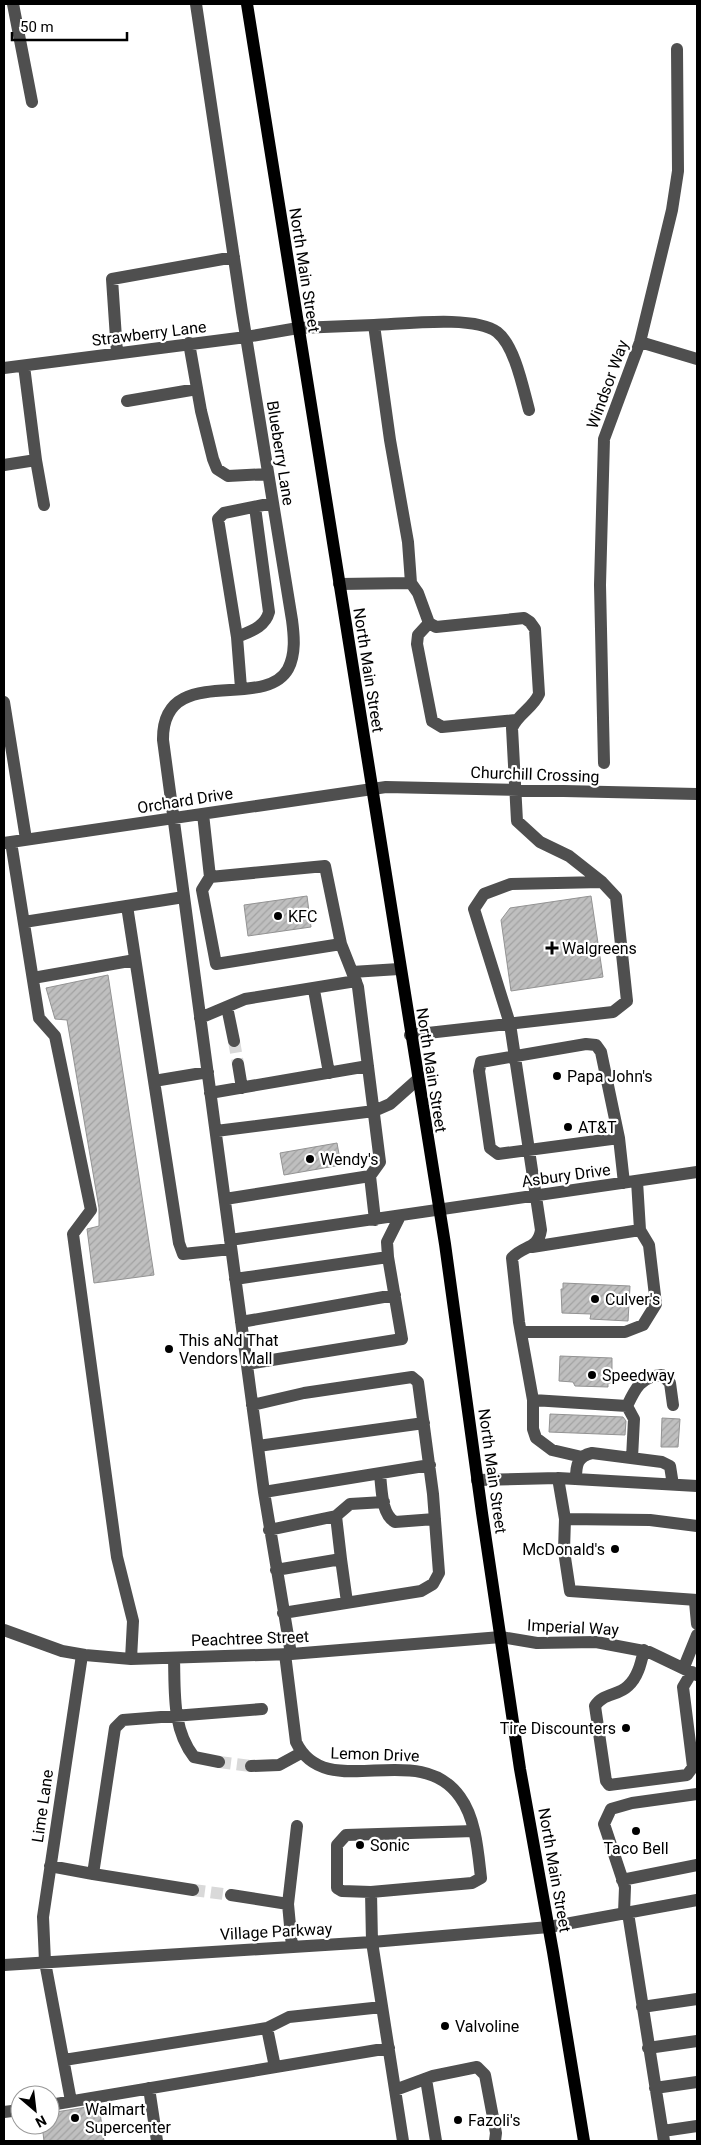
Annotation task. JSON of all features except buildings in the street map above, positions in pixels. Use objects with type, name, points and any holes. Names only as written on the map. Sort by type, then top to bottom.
[{"type":"main road","name":"North Main Street","points":[[247,4],[399,969],[440,1211],[477,1480],[520,1768],[549,1927],[584,2141]]},
{"type":"street","points":[[13,4],[32,102]]},
{"type":"street","name":"Blueberry Lane","points":[[196,4],[246,337],[294,635],[292,659],[282,676],[274,682],[188,696],[171,708],[166,717],[164,740],[230,1245],[288,1654]]},
{"type":"street","name":"Windsor Way","points":[[604,763],[600,585],[604,439],[640,342],[672,210],[678,171],[677,49]]},
{"type":"street","points":[[117,353],[112,279],[234,257]]},
{"type":"street","name":"Strawberry Lane","points":[[4,368],[246,337],[298,328],[469,322],[497,332],[515,359],[529,410]]},
{"type":"street","points":[[374,325],[390,440],[408,542],[410,583],[418,593],[429,623],[436,627],[524,618],[535,629],[539,694],[534,704],[516,720],[512,728],[517,789],[517,821],[540,842],[569,856],[602,882],[616,897],[627,1001],[613,1012],[410,1035]]},
{"type":"street","points":[[640,342],[697,359]]},
{"type":"street","points":[[189,343],[197,389],[217,469],[228,476],[268,474]]},
{"type":"street","points":[[24,366],[36,460],[44,505]]},
{"type":"street","points":[[126,401],[197,389]]},
{"type":"street","points":[[4,465],[36,460]]},
{"type":"street","points":[[240,688],[237,637],[218,519],[224,513],[272,504]]},
{"type":"street","points":[[237,637],[267,621],[269,612],[255,507]]},
{"type":"street","points":[[338,584],[410,583]]},
{"type":"street","points":[[429,623],[418,636],[417,644],[432,721],[442,727],[516,720]]},
{"type":"street","points":[[4,702],[26,839]]},
{"type":"street","name":"Churchill Crossing","points":[[371,790],[386,787],[697,794]]},
{"type":"street","name":"Orchard Drive","points":[[7,842],[371,790]]},
{"type":"street","points":[[203,814],[210,877],[202,890],[216,964],[341,944]]},
{"type":"street","points":[[7,842],[24,922],[39,1018],[54,1036],[91,1210],[73,1234],[117,1556],[133,1620],[131,1659]]},
{"type":"street","points":[[210,877],[325,866],[341,944],[354,977],[368,1066],[380,1162],[370,1176],[375,1220]]},
{"type":"street","points":[[532,1247],[540,1238],[541,1230],[510,1024],[474,908],[484,894],[511,884],[602,882]]},
{"type":"street","points":[[24,922],[184,898]]},
{"type":"street","points":[[127,906],[154,1080],[208,1072]]},
{"type":"street","points":[[32,978],[135,960]]},
{"type":"street","points":[[200,1018],[245,999],[314,990],[354,977],[399,969]]},
{"type":"street","points":[[314,990],[329,1073]]},
{"type":"street","points":[[228,1007],[234,1041]]},
{"type":"street","points":[[521,1332],[625,1332],[643,1325],[656,1304],[649,1245],[640,1230],[601,1052],[596,1045],[586,1044],[481,1062],[479,1071],[490,1148],[498,1154],[619,1138]]},
{"type":"street","points":[[238,1064],[242,1088]]},
{"type":"street","points":[[210,1094],[368,1066]]},
{"type":"street","name":"Asbury Drive","points":[[154,1080],[179,1244],[183,1254],[400,1216],[697,1172]]},
{"type":"street","points":[[216,1131],[374,1111],[390,1104],[417,1080]]},
{"type":"street","points":[[225,1198],[370,1176]]},
{"type":"street","points":[[247,1364],[402,1339],[387,1242],[400,1216]]},
{"type":"street","points":[[582,1457],[552,1450],[536,1438],[533,1429],[533,1400],[521,1332],[512,1258],[521,1250],[532,1247],[640,1230]]},
{"type":"street","points":[[235,1278],[388,1257]]},
{"type":"street","points":[[241,1322],[394,1295]]},
{"type":"street","points":[[627,1406],[636,1387],[650,1376],[662,1375],[670,1383],[673,1405]]},
{"type":"street","points":[[252,1405],[304,1393],[412,1377],[418,1382],[436,1519],[439,1573],[433,1584],[421,1591],[283,1612]]},
{"type":"street","points":[[533,1400],[627,1406]]},
{"type":"street","points":[[627,1406],[634,1419],[632,1458]]},
{"type":"street","points":[[258,1446],[424,1423]]},
{"type":"street","points":[[576,1479],[577,1462],[582,1457],[592,1453],[668,1464],[673,1484]]},
{"type":"street","points":[[264,1492],[380,1475],[430,1465]]},
{"type":"street","points":[[380,1475],[385,1510],[391,1520],[395,1522],[436,1519]]},
{"type":"street","points":[[558,1478],[565,1520],[564,1551],[570,1591],[696,1601],[697,1624]]},
{"type":"street","points":[[477,1480],[558,1478],[697,1486]]},
{"type":"street","points":[[269,1530],[336,1516],[350,1504],[384,1502]]},
{"type":"street","points":[[336,1516],[347,1602]]},
{"type":"street","points":[[565,1520],[650,1520],[697,1526]]},
{"type":"street","points":[[276,1570],[341,1559]]},
{"type":"street","name":"Peachtree Street","points":[[4,1630],[40,1645],[82,1655],[131,1659],[288,1654],[501,1637]]},
{"type":"street","points":[[644,1650],[639,1671],[628,1687],[600,1698],[595,1706],[606,1781],[609,1786],[687,1775],[693,1767],[683,1687],[691,1671],[697,1635]]},
{"type":"street","name":"Imperial Way","points":[[501,1637],[537,1643],[580,1641],[613,1643],[644,1650],[691,1671]]},
{"type":"street","points":[[251,1766],[279,1765],[301,1753],[294,1730],[288,1654]]},
{"type":"street","name":"Lime Lane","points":[[71,2101],[45,1962],[43,1917],[82,1655]]},
{"type":"street","points":[[174,1658],[176,1715],[183,1744],[194,1757],[219,1762]]},
{"type":"street","points":[[94,1874],[115,1728],[123,1720],[262,1709]]},
{"type":"street","name":"Lemon Drive","points":[[301,1753],[310,1762],[321,1768],[335,1770],[398,1769],[428,1773],[440,1778],[460,1796],[474,1831],[482,1878],[472,1883],[371,1892]]},
{"type":"street","points":[[697,1794],[632,1803],[611,1809],[604,1824],[625,1887],[626,1913],[664,2136],[697,2126]]},
{"type":"street","points":[[292,1946],[288,1904],[298,1826]]},
{"type":"street","points":[[403,2141],[372,1942],[371,1892],[342,1892],[338,1888],[337,1845],[346,1836],[474,1831]]},
{"type":"street","points":[[50,1866],[193,1890]]},
{"type":"street","points":[[622,1880],[697,1866]]},
{"type":"street","points":[[231,1895],[288,1904]]},
{"type":"street","name":"Village Parkway","points":[[4,1965],[372,1942],[549,1927],[697,1900]]},
{"type":"street","points":[[642,2007],[697,1999]]},
{"type":"street","points":[[64,2060],[267,2028],[289,2017],[382,2007]]},
{"type":"street","points":[[267,2028],[274,2067]]},
{"type":"street","points":[[648,2048],[697,2041]]},
{"type":"street","points":[[60,2103],[388,2048]]},
{"type":"street","points":[[395,2090],[426,2079],[477,2067],[485,2075],[496,2133],[495,2141]]},
{"type":"street","points":[[426,2079],[436,2141]]},
{"type":"street","points":[[655,2088],[697,2082]]},
{"type":"street","points":[[148,2088],[157,2141]]},
{"type":"tunnel","points":[[234,1041],[238,1064]]},
{"type":"tunnel","points":[[219,1762],[251,1766]]},
{"type":"tunnel","points":[[193,1890],[231,1895]]},
{"type":"place","name":"KFC","points":[[278,916]]},
{"type":"place","name":"Walgreens","points":[[552,948]]},
{"type":"place","name":"Papa John's","points":[[557,1076]]},
{"type":"place","name":"AT&T","points":[[568,1127]]},
{"type":"place","name":"Wendy's","points":[[310,1159]]},
{"type":"place","name":"Culver's","points":[[595,1299]]},
{"type":"place","name":"This aNd That Vendors Mall","points":[[169,1349]]},
{"type":"place","name":"Speedway","points":[[592,1375]]},
{"type":"place","name":"McDonald's","points":[[615,1549]]},
{"type":"place","name":"Tire Discounters","points":[[626,1728]]},
{"type":"place","name":"Taco Bell","points":[[636,1831]]},
{"type":"place","name":"Sonic","points":[[360,1845]]},
{"type":"place","name":"Valvoline","points":[[445,2026]]},
{"type":"place","name":"Walmart Supercenter","points":[[75,2118]]},
{"type":"place","name":"Fazoli's","points":[[458,2120]]}]
